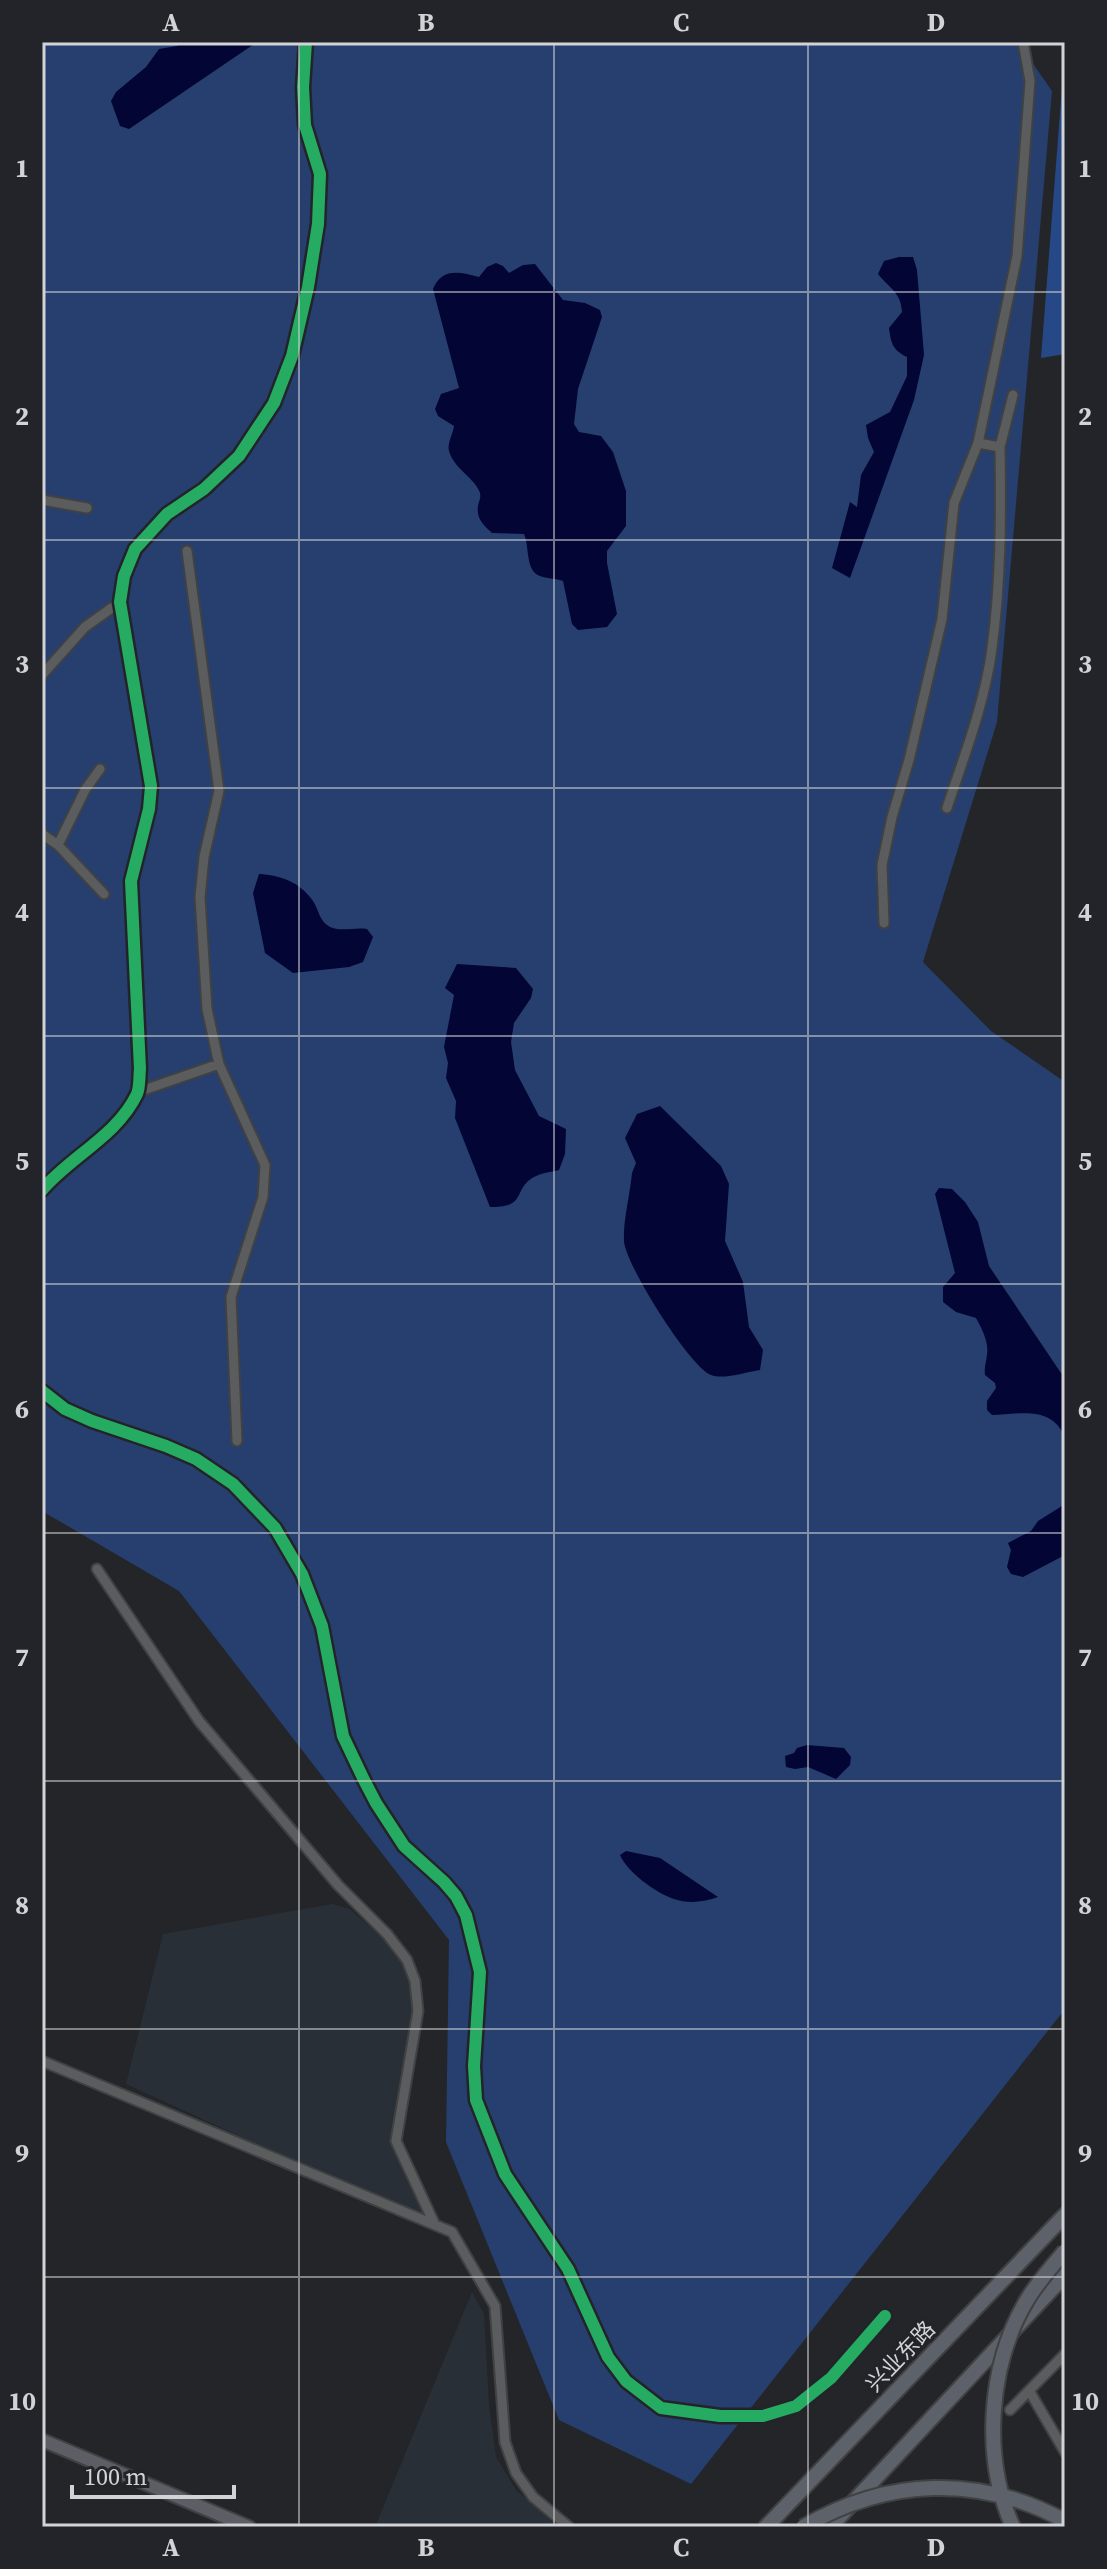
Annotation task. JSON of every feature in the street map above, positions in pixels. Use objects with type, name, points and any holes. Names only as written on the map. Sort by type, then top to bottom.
[{"type":"main road","name":"兴业东路","points":[[766,2527],[1065,2215]]},
{"type":"main road","points":[[1013,2527],[999,2486],[995,2462],[995,2403],[1008,2341],[1027,2300],[1065,2251]]},
{"type":"main road","points":[[830,2527],[1065,2275]]},
{"type":"main road","points":[[42,2440],[249,2527]]},
{"type":"main road","points":[[803,2527],[879,2494],[926,2488],[1002,2495],[1065,2521]]},
{"type":"street","points":[[42,1190],[57,1173],[117,1124],[138,1092],[140,1069],[131,881],[149,809],[151,786],[120,602],[124,576],[135,549],[167,514],[204,489],[239,456],[274,403],[292,356],[318,224],[320,174],[305,125],[303,87],[306,42]]},
{"type":"street","points":[[884,923],[882,865],[942,619],[954,503],[978,443],[1017,256],[1030,81],[1023,42]]},
{"type":"street","points":[[947,808],[978,711],[992,650],[1002,523],[1000,447],[1013,395]]},
{"type":"street","points":[[978,443],[1000,447]]},
{"type":"street","points":[[42,500],[87,508]]},
{"type":"street","points":[[187,551],[219,791],[204,857],[200,897],[207,1009],[219,1064],[265,1165],[263,1197],[231,1297],[237,1441]]},
{"type":"street","points":[[42,675],[85,627],[120,602]]},
{"type":"street","points":[[58,845],[85,790],[100,769]]},
{"type":"street","points":[[42,834],[58,845],[104,894]]},
{"type":"street","points":[[138,1092],[219,1064]]},
{"type":"street","points":[[42,1391],[65,1409],[92,1421],[196,1459],[233,1484],[275,1528],[302,1574],[322,1626],[343,1736],[364,1780],[404,1846],[444,1882],[466,1915],[480,1972],[474,2066],[476,2100],[505,2174],[568,2269],[608,2357],[626,2381],[661,2408],[720,2416],[763,2416],[796,2406],[831,2378],[885,2316]]},
{"type":"street","points":[[97,1569],[199,1721],[338,1885],[387,1934],[407,1960],[415,1981],[418,2011],[396,2141],[435,2225]]},
{"type":"street","points":[[42,2061],[452,2232],[495,2306],[505,2442],[516,2473],[533,2497],[569,2527]]},
{"type":"street","points":[[1010,2410],[1065,2354]]},
{"type":"street","points":[[1030,2392],[1065,2452]]},
{"type":"shaded area","points":[[42,42],[1018,42],[1052,91],[997,722],[923,962],[991,1031],[1065,1082],[1065,2009],[691,2484],[559,2420],[446,2142],[449,1940],[179,1591],[42,1511]]},
{"type":"shaded area","points":[[181,42],[257,42],[129,129],[120,126],[111,101],[116,92],[146,67],[159,49],[177,46]]},
{"type":"shaded area","points":[[1062,87],[1065,88],[1065,354],[1041,358]]},
{"type":"shaded area","points":[[913,257],[917,270],[924,355],[914,400],[850,578],[832,568],[850,502],[857,507],[861,475],[874,452],[866,425],[890,412],[907,376],[907,357],[894,346],[889,328],[902,312],[901,305],[897,295],[878,274],[884,261]]},
{"type":"shaded area","points":[[496,263],[509,273],[523,265],[535,264],[563,300],[585,303],[600,310],[602,317],[578,389],[574,424],[579,432],[601,436],[613,452],[626,491],[626,526],[607,551],[617,614],[607,627],[578,630],[572,624],[563,581],[536,574],[529,561],[524,534],[492,533],[479,518],[478,488],[455,463],[449,451],[454,426],[438,416],[435,409],[441,394],[459,388],[433,289],[446,274],[479,277],[487,267]]},
{"type":"shaded area","points":[[259,874],[296,884],[313,901],[330,927],[367,929],[373,937],[363,962],[349,967],[293,973],[265,953],[253,893]]},
{"type":"shaded area","points":[[457,964],[516,968],[533,989],[531,998],[514,1023],[511,1042],[515,1070],[539,1116],[566,1129],[565,1154],[559,1170],[534,1177],[523,1187],[515,1201],[502,1206],[490,1207],[455,1118],[456,1101],[446,1078],[448,1063],[444,1047],[454,995],[445,988]]},
{"type":"shaded area","points":[[660,1106],[721,1166],[729,1184],[725,1241],[743,1282],[749,1327],[763,1350],[760,1370],[722,1377],[711,1375],[701,1368],[660,1314],[627,1253],[625,1225],[636,1163],[625,1138],[637,1114]]},
{"type":"shaded area","points":[[939,1188],[952,1189],[965,1202],[978,1222],[989,1266],[1065,1379],[1065,1438],[1060,1427],[1044,1416],[1024,1413],[992,1415],[987,1410],[987,1401],[996,1388],[995,1383],[985,1375],[987,1350],[983,1331],[976,1318],[956,1312],[943,1302],[943,1287],[955,1273],[935,1194]]},
{"type":"shaded area","points":[[1065,1500],[1065,1555],[1023,1577],[1011,1574],[1007,1567],[1011,1550],[1008,1543],[1031,1531],[1038,1521],[1062,1506]]},
{"type":"shaded area","points":[[807,1745],[844,1748],[851,1757],[850,1765],[836,1779],[808,1767],[786,1767],[785,1756]]},
{"type":"shaded area","points":[[626,1851],[660,1858],[718,1897],[691,1902],[667,1896],[629,1868],[620,1855]]},
{"type":"shaded area","points":[[332,1904],[350,1909],[390,1944],[412,1982],[413,2001],[405,2070],[394,2135],[425,2217],[354,2189],[126,2084],[163,1934]]},
{"type":"shaded area","points":[[472,2292],[484,2314],[489,2405],[496,2457],[516,2490],[558,2527],[375,2527]]},
{"type":"cycle path","points":[[42,1190],[118,1122],[138,1091],[140,1069],[131,881],[149,809],[151,786],[120,602],[124,576],[135,549],[167,514],[204,489],[239,456],[274,403],[292,356],[318,224],[320,174],[305,125],[303,87],[306,42]]},
{"type":"cycle path","points":[[42,1391],[65,1409],[92,1421],[196,1459],[233,1484],[275,1528],[302,1574],[322,1626],[343,1736],[364,1780],[404,1846],[444,1882],[466,1915],[480,1972],[474,2066],[476,2100],[505,2174],[568,2269],[608,2357],[626,2381],[661,2408],[720,2416],[763,2416],[796,2406],[831,2378],[885,2316]]}]
